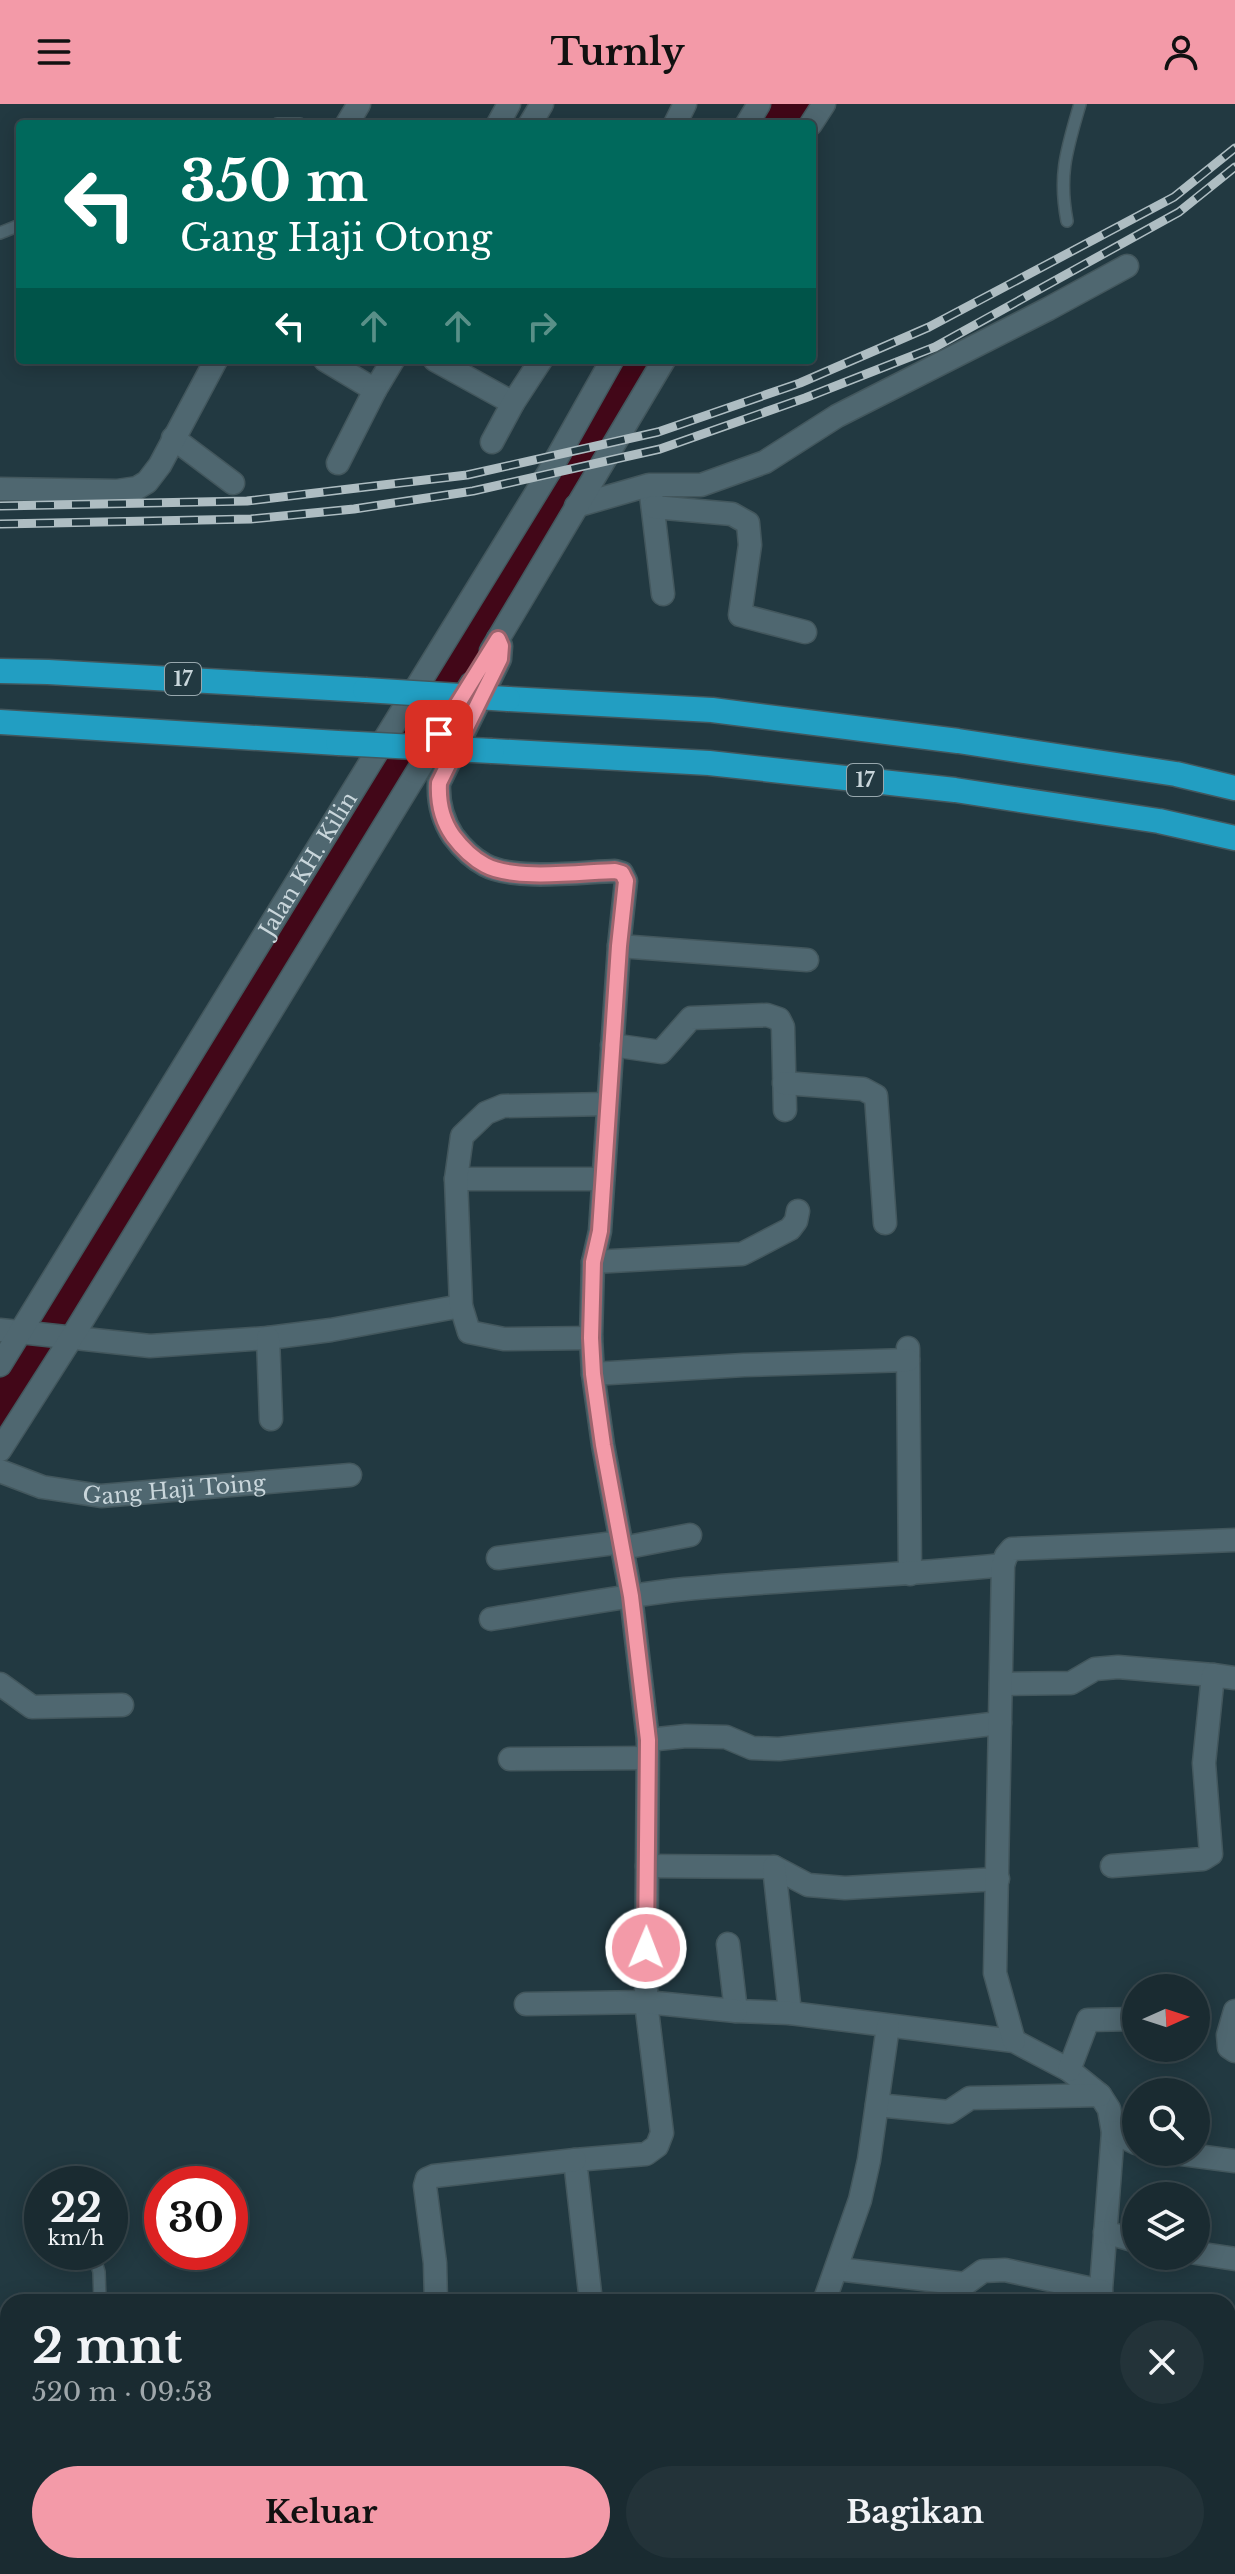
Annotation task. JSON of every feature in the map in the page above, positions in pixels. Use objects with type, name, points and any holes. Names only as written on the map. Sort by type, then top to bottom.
[{"type":"highway","name":"17","points":[[0,671],[712,710],[958,741],[1176,774],[1235,788]]},
{"type":"highway","name":"17","points":[[0,722],[709,763],[955,790],[1159,821],[1235,838]]},
{"type":"street","points":[[576,506],[652,496],[701,485],[765,462],[837,416],[1127,266]]},
{"type":"street","points":[[0,489],[117,491],[137,488],[147,482],[160,465],[214,364]]},
{"type":"street","points":[[332,364],[375,390]]},
{"type":"street","points":[[338,463],[391,364]]},
{"type":"street","points":[[442,364],[513,403]]},
{"type":"street","points":[[492,442],[538,364]]},
{"type":"street","name":"Jalan KH. Kilin","points":[[0,1365],[549,472],[610,364]]},
{"type":"street","name":"Jalan KH. Kilin","points":[[0,1450],[66,1336],[498,639],[662,364]]},
{"type":"street","points":[[173,438],[233,483]]},
{"type":"street","points":[[652,496],[663,594]]},
{"type":"street","points":[[652,496],[732,514],[748,523],[750,545],[740,615],[805,632]]},
{"type":"street","points":[[436,2294],[425,2186],[427,2179],[646,2154],[661,2139],[646,2002],[647,1749],[631,1596],[603,1445],[591,1338],[593,1262],[600,1231],[626,881],[622,873],[615,871],[513,874],[486,866],[463,849],[445,824],[438,798],[439,783],[500,659],[498,639]]},
{"type":"street","points":[[619,946],[807,960]]},
{"type":"street","points":[[612,1045],[661,1052],[696,1017],[767,1015],[779,1019],[783,1027],[785,1110]]},
{"type":"street","points":[[784,1083],[863,1089],[876,1096],[885,1223]]},
{"type":"street","points":[[591,1338],[504,1339],[469,1332],[461,1306],[456,1179],[462,1136],[486,1113],[503,1106],[608,1104]]},
{"type":"street","points":[[456,1179],[603,1179]]},
{"type":"street","points":[[593,1262],[742,1254],[790,1229],[798,1211]]},
{"type":"street","points":[[18,1333],[150,1346],[268,1338],[331,1330],[461,1306]]},
{"type":"street","points":[[268,1338],[271,1419]]},
{"type":"street","points":[[593,1374],[908,1354],[910,1574]]},
{"type":"street","name":"Gang Haji Toing","points":[[0,1471],[42,1487],[101,1496],[350,1475]]},
{"type":"street","points":[[498,1558],[690,1535]]},
{"type":"street","points":[[1014,2041],[995,1973],[1003,1565],[1006,1556],[1012,1549],[1235,1540]]},
{"type":"street","points":[[491,1619],[631,1596],[781,1581],[1003,1565]]},
{"type":"street","points":[[1001,1684],[1071,1683],[1095,1669],[1118,1667],[1224,1676],[1204,1763],[1211,1854],[1203,1859],[1112,1866]]},
{"type":"street","points":[[0,1684],[32,1707],[122,1705]]},
{"type":"street","points":[[510,1759],[647,1749],[686,1736],[726,1737],[752,1748],[779,1749],[1000,1723]]},
{"type":"street","points":[[647,1866],[774,1867],[808,1885],[845,1888],[998,1879]]},
{"type":"street","points":[[774,1867],[790,2013]]},
{"type":"street","points":[[728,1944],[736,2011]]},
{"type":"street","points":[[526,2004],[646,2002],[790,2013],[1014,2041],[1069,2070],[1100,2095],[1109,2109],[1113,2132],[1100,2294]]},
{"type":"street","points":[[1232,2049],[1228,2035],[1235,2011]]},
{"type":"street","points":[[1069,2070],[1088,2020],[1122,2019]]},
{"type":"street","points":[[827,2294],[860,2200],[888,2026]]},
{"type":"street","points":[[877,2105],[949,2112],[970,2098],[1100,2095]]},
{"type":"street","points":[[1113,2132],[1122,2136]]},
{"type":"street","points":[[1210,2158],[1235,2161]]},
{"type":"street","points":[[575,2160],[590,2294]]},
{"type":"street","points":[[1105,2232],[1122,2237]]},
{"type":"street","points":[[1210,2255],[1235,2259]]},
{"type":"street","points":[[837,2269],[965,2284],[983,2271],[1005,2270],[1093,2294]]},
{"type":"lane","points":[[1067,221],[1062,198],[1062,175],[1080,104]]},
{"type":"lane","points":[[98,2270],[100,2294]]},
{"type":"waterway","points":[[783,120],[793,104]]},
{"type":"waterway","points":[[0,1415],[641,364]]},
{"type":"railway","points":[[0,506],[247,501],[467,475],[658,432],[800,383],[929,327],[1174,197],[1235,148]]},
{"type":"railway","points":[[0,524],[251,519],[354,509],[473,491],[660,449],[805,398],[935,347],[1179,212],[1235,167]]},
{"type":"route","points":[[439,734],[498,639],[500,659],[439,783],[438,798],[445,824],[463,849],[486,866],[513,874],[615,871],[622,873],[626,881],[600,1231],[593,1262],[591,1338],[603,1445],[631,1596],[648,1740],[646,1948]]}]
